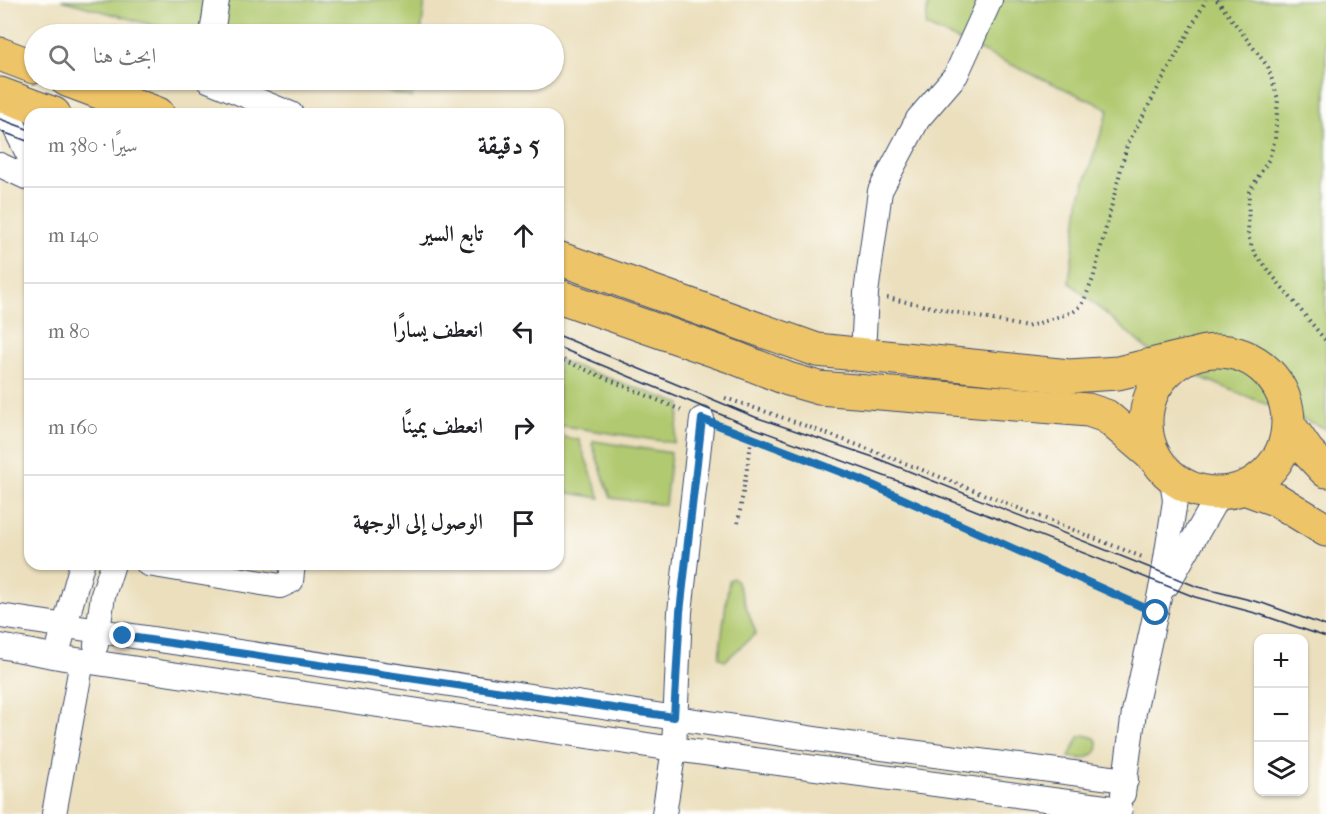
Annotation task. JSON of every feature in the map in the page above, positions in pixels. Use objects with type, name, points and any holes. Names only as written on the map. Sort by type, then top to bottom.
[{"type":"highway","points":[[0,54],[24,63]]},
{"type":"highway","points":[[94,90],[142,108]]},
{"type":"highway","points":[[0,94],[38,108]]},
{"type":"highway","points":[[564,260],[817,350],[1069,376],[1118,373],[1209,350],[1232,351],[1252,359],[1269,373],[1284,397],[1289,425],[1307,451],[1326,471]]},
{"type":"highway","points":[[564,299],[819,388],[1088,410],[1106,416],[1163,467],[1196,490],[1232,491],[1277,500],[1326,530]]},
{"type":"highway","points":[[1163,467],[1146,428],[1149,399],[1164,373],[1188,356]]},
{"type":"highway","points":[[1232,491],[1265,476],[1282,452],[1289,425]]},
{"type":"street","points":[[213,24],[217,0]]},
{"type":"street","points":[[863,355],[866,293],[880,191],[918,119],[956,75],[990,0]]},
{"type":"street","points":[[232,90],[276,108]]},
{"type":"street","points":[[0,114],[14,126],[24,146]]},
{"type":"street","points":[[0,165],[24,176]]},
{"type":"street","points":[[664,814],[674,749],[680,612],[702,419]]},
{"type":"street","points":[[0,646],[88,662],[674,749],[1120,812],[1134,711],[1158,605],[1175,501],[1163,467]]},
{"type":"street","points":[[1158,605],[1232,491]]},
{"type":"street","points":[[56,657],[80,570]]},
{"type":"street","points":[[54,814],[111,570]]},
{"type":"street","points":[[184,570],[280,586],[291,581],[292,570]]},
{"type":"street","points":[[0,616],[835,742],[1126,780]]},
{"type":"path","points":[[866,293],[1027,327],[1073,312],[1082,305],[1093,279],[1126,145],[1206,0]]},
{"type":"path","points":[[1217,0],[1268,67],[1278,99],[1276,129],[1269,159],[1249,192],[1248,236],[1254,253],[1326,341]]},
{"type":"path","points":[[564,361],[702,419],[859,479],[1158,605]]},
{"type":"path","points":[[725,398],[805,424],[1165,566]]},
{"type":"path","points":[[738,523],[752,438]]},
{"type":"green space","points":[[61,0],[425,0],[422,24],[149,24]]},
{"type":"green space","points":[[928,0],[1326,0],[1326,429],[1161,361],[1069,282],[1080,197],[1109,109],[926,26]]},
{"type":"green space","points":[[382,90],[413,90],[412,98]]},
{"type":"green space","points":[[564,362],[681,404],[674,443],[564,426]]},
{"type":"green space","points":[[564,437],[579,440],[600,498],[564,492]]},
{"type":"green space","points":[[594,441],[671,453],[665,505],[611,498],[592,444]]},
{"type":"green space","points":[[733,578],[736,580],[756,633],[725,661],[719,657],[729,580]]},
{"type":"green space","points":[[1085,735],[1095,738],[1098,743],[1097,751],[1084,758],[1069,757],[1079,737]]},
{"type":"tram line","points":[[0,119],[24,128]]},
{"type":"tram line","points":[[0,131],[24,140]]},
{"type":"tram line","points":[[564,337],[755,417],[876,458],[1198,587],[1262,603],[1326,626]]},
{"type":"tram line","points":[[564,349],[751,427],[952,501],[1195,597],[1259,614],[1326,637]]},
{"type":"route","points":[[123,636],[674,717],[680,612],[702,419],[859,479],[1156,613]]}]
